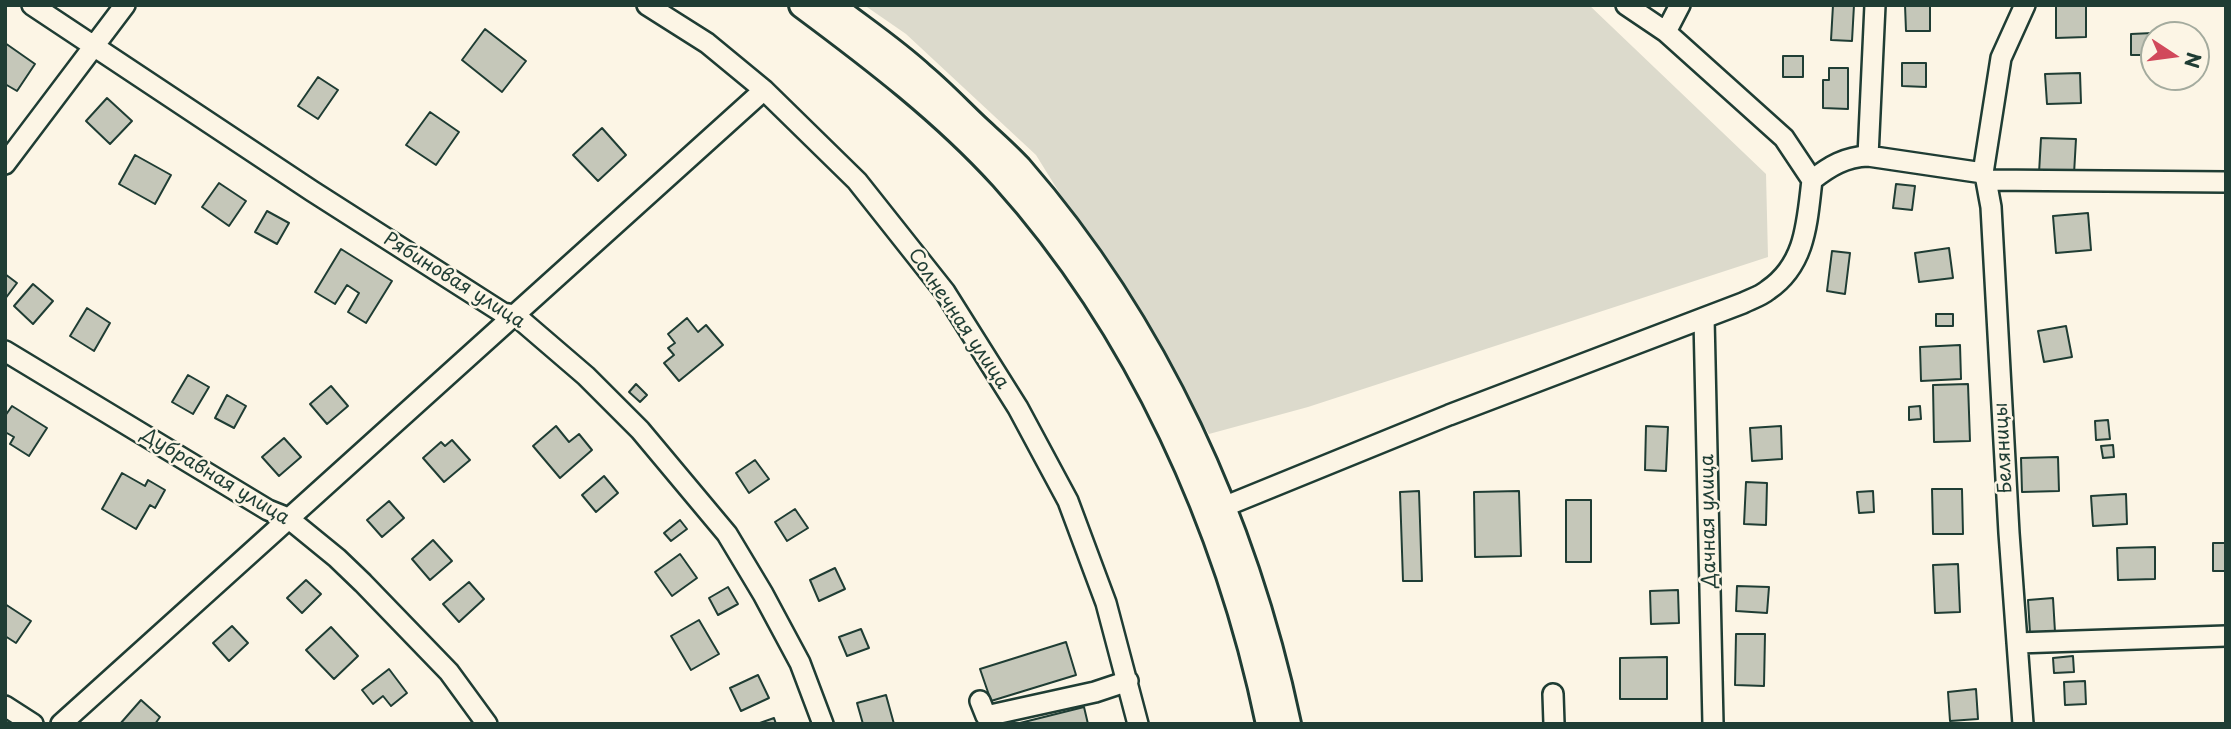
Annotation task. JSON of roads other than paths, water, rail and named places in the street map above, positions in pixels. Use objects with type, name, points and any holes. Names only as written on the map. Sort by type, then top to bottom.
[{"type":"main road","points":[[802,5],[914,93],[974,148],[1003,177],[1095,298],[1215,510],[1259,609],[1288,724]]},
{"type":"main road","points":[[831,5],[922,75],[1018,167],[1109,286],[1183,417],[1215,510],[1269,724]]},
{"type":"street","name":"Рябиновая улица","points":[[32,5],[312,191],[503,313],[515,315],[586,376],[640,430],[727,534],[800,663],[823,724]]},
{"type":"street","points":[[5,164],[125,5]]},
{"type":"street","name":"Солнечная улица","points":[[647,5],[707,43],[764,90],[857,181],[945,292],[1018,408],[1068,501],[1106,603],[1138,724]]},
{"type":"street","points":[[1215,510],[1449,415],[1744,303],[1768,290],[1790,268],[1804,241],[1812,180],[1784,138],[1666,32],[1626,5]]},
{"type":"street","points":[[1666,32],[1680,5]]},
{"type":"street","points":[[1868,156],[1875,5]]},
{"type":"street","name":"Беляницы","points":[[2023,724],[2009,533],[1992,206],[1984,176],[2001,58],[2025,5]]},
{"type":"street","points":[[61,724],[764,90]]},
{"type":"street","points":[[1812,180],[1830,166],[1851,157],[1868,156],[1984,176],[2226,182]]},
{"type":"street","name":"Дачная улица","points":[[1704,318],[1713,724]]},
{"type":"street","name":"Дубравная улица","points":[[5,351],[268,510],[288,519],[337,558],[419,639],[449,672],[486,724]]},
{"type":"street","points":[[2017,643],[2226,636]]},
{"type":"street","points":[[980,701],[986,716],[1094,692],[1128,681]]},
{"type":"street","points":[[1553,694],[1554,724]]},
{"type":"street","points":[[5,706],[33,724]]}]
